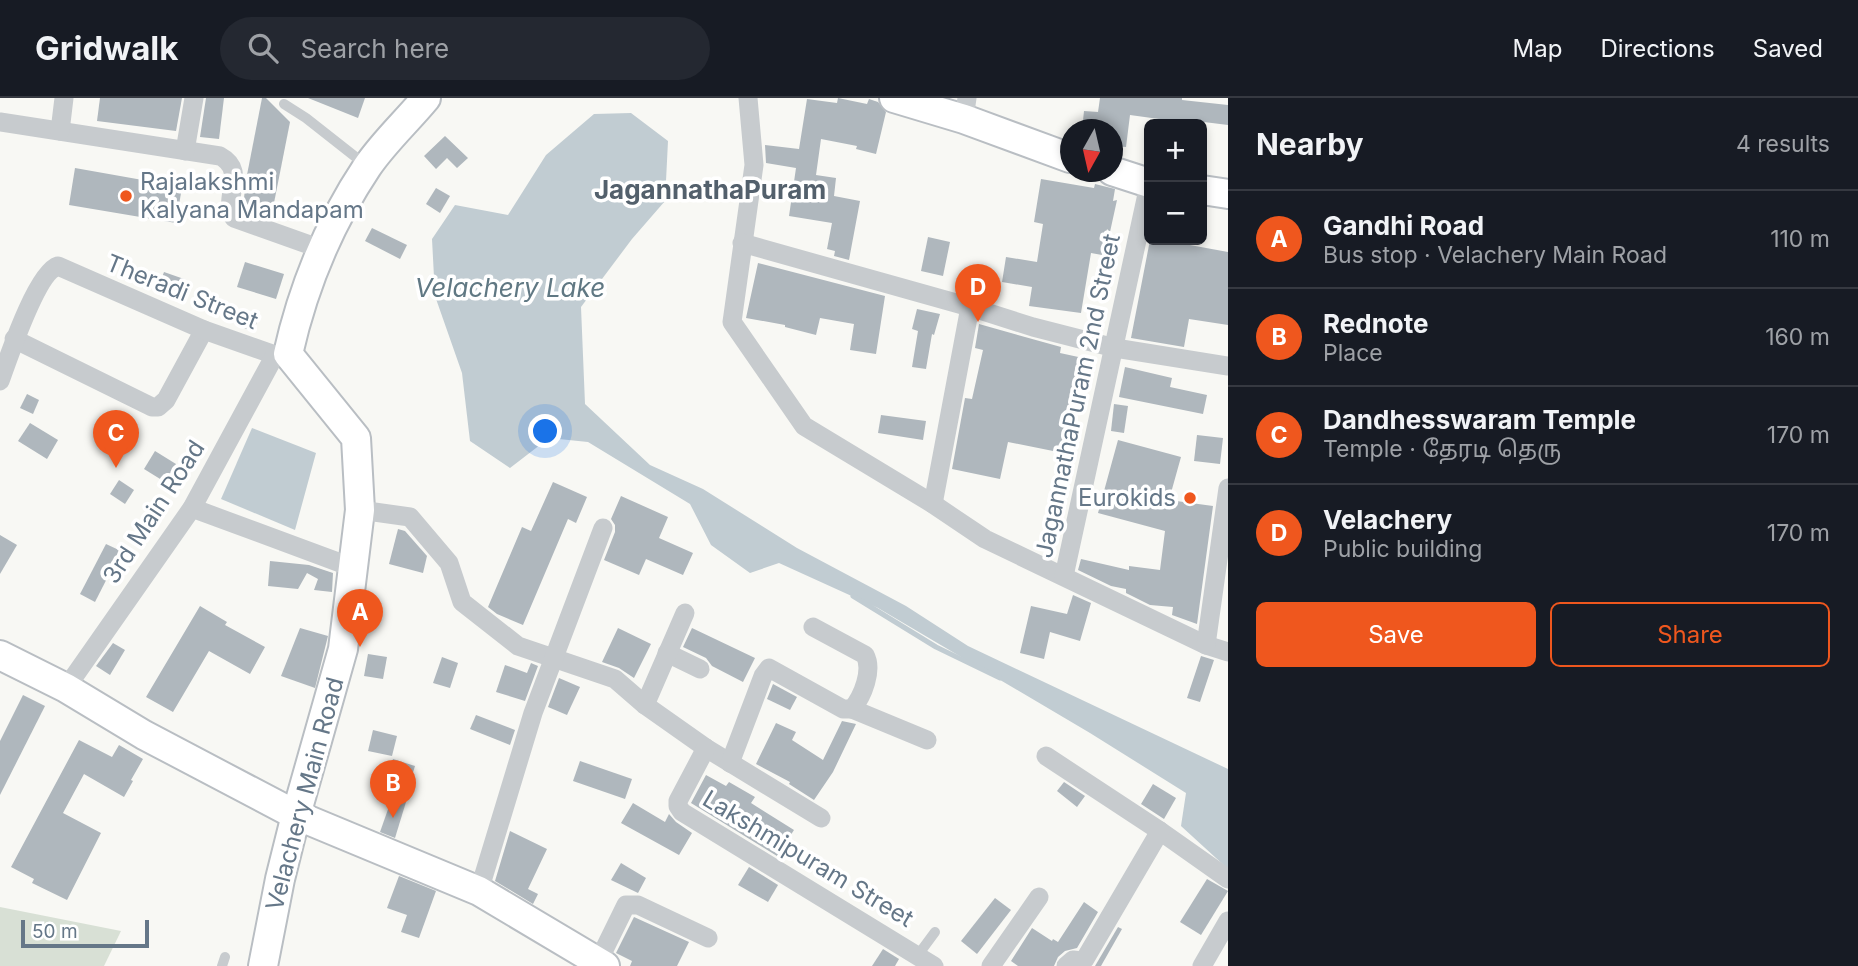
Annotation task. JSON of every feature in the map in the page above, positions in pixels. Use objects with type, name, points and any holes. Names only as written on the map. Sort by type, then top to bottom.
[{"type":"main road","points":[[282,355],[295,326],[321,249],[368,166],[426,98]]},
{"type":"main road","points":[[894,98],[965,109],[1060,153]]},
{"type":"main road","points":[[1123,175],[1144,182]]},
{"type":"main road","points":[[1207,191],[1228,194]]},
{"type":"main road","name":"Velachery Main Road","points":[[263,966],[296,815],[343,649],[360,510],[356,438],[282,355]]},
{"type":"main road","points":[[0,655],[66,688],[144,735],[296,815],[479,891],[590,962]]},
{"type":"street","points":[[60,131],[64,98]]},
{"type":"street","points":[[185,151],[194,98]]},
{"type":"street","points":[[748,98],[754,165],[732,322],[804,426],[933,504],[985,540],[1206,645],[1228,652]]},
{"type":"street","points":[[0,122],[220,156],[227,160],[235,176],[230,210],[234,218],[321,249]]},
{"type":"street","name":"JagannathaPuram 2nd Street","points":[[1064,576],[1144,208]]},
{"type":"street","points":[[742,243],[1115,348],[1228,366]]},
{"type":"street","name":"Theradi Street","points":[[14,340],[48,272],[58,266],[204,330],[282,355]]},
{"type":"street","points":[[933,504],[970,307]]},
{"type":"street","points":[[0,381],[14,340],[152,407],[158,407],[166,400],[204,330]]},
{"type":"street","name":"3rd Main Road","points":[[66,688],[192,508],[282,355]]},
{"type":"street","points":[[1206,645],[1228,488]]},
{"type":"street","points":[[192,508],[354,568]]},
{"type":"street","points":[[360,510],[410,517],[449,563],[461,602],[518,646],[615,679],[645,705],[706,748],[821,818]]},
{"type":"street","points":[[479,891],[533,713],[603,528]]},
{"type":"street","points":[[645,705],[685,613]]},
{"type":"street","points":[[813,627],[859,651],[868,662],[858,701],[852,709]]},
{"type":"street","points":[[667,653],[700,669]]},
{"type":"street","points":[[730,763],[763,676],[769,668],[843,709],[852,709],[927,740]]},
{"type":"street","name":"Lakshmipuram Street","points":[[706,748],[678,801],[677,806],[682,811],[926,960]]},
{"type":"street","points":[[1046,756],[1228,879]]},
{"type":"street","points":[[1066,966],[1071,961],[1085,959],[1160,831]]},
{"type":"street","points":[[991,966],[1039,897]]},
{"type":"street","points":[[590,962],[626,905],[638,905],[708,938]]},
{"type":"street","points":[[1202,966],[1228,921]]},
{"type":"lane","points":[[284,104],[368,166]]},
{"type":"lane","points":[[926,960],[935,932]]},
{"type":"shaded area","points":[[0,907],[121,931],[104,966],[0,966]]},
{"type":"water","name":"Velachery Lake","points":[[631,113],[668,141],[665,201],[632,239],[581,307],[585,404],[650,465],[703,489],[797,548],[906,606],[968,646],[1228,769],[1228,869],[1181,826],[1186,793],[878,608],[779,563],[750,573],[711,545],[690,504],[588,442],[549,438],[510,468],[470,441],[462,373],[435,296],[432,239],[455,205],[508,215],[546,155],[594,114]]},
{"type":"water","points":[[252,428],[316,453],[295,530],[221,499]]},
{"type":"building","points":[[100,98],[182,98],[176,131],[97,121]]},
{"type":"building","points":[[206,98],[224,98],[219,139],[200,137]]},
{"type":"building","points":[[262,98],[266,98],[290,122],[271,218],[243,207]]},
{"type":"building","points":[[308,98],[365,98],[358,118]]},
{"type":"building","points":[[838,98],[867,104],[869,99],[878,102],[886,112],[876,154],[856,149],[857,146],[821,139],[816,175],[836,178],[834,196],[860,201],[849,260],[834,256],[835,251],[827,249],[832,223],[789,216],[796,168],[766,163],[765,145],[799,149],[807,99],[837,103]]},
{"type":"building","points":[[1100,98],[1182,98],[1228,105],[1228,125],[1207,122],[1207,119],[1159,119],[1130,115],[1126,147],[1123,147],[1123,119],[1083,119],[1084,111],[1098,112]]},
{"type":"building","points":[[445,136],[468,158],[457,168],[447,158],[436,169],[424,156]]},
{"type":"building","name":"Rajalakshmi Kalyana Mandapam","points":[[75,168],[182,187],[176,223],[69,205]]},
{"type":"building","points":[[1041,179],[1094,188],[1095,184],[1115,189],[1113,201],[1117,200],[1110,232],[1107,229],[1102,255],[1091,253],[1081,313],[1029,306],[1032,287],[1002,282],[1006,257],[1037,262],[1043,224],[1034,222]]},
{"type":"building","points":[[436,188],[450,196],[440,213],[426,204]]},
{"type":"building","points":[[372,228],[407,245],[400,259],[365,241]]},
{"type":"building","points":[[928,237],[950,242],[943,276],[921,271]]},
{"type":"building","points":[[1149,245],[1190,245],[1228,252],[1228,325],[1189,319],[1184,347],[1131,338]]},
{"type":"building","points":[[245,262],[284,274],[276,299],[237,287]]},
{"type":"building","points":[[758,263],[885,296],[876,354],[850,350],[854,324],[820,318],[816,335],[785,325],[746,318]]},
{"type":"building","points":[[164,272],[184,279],[180,292],[159,285]]},
{"type":"building","points":[[917,309],[940,314],[934,335],[932,334],[926,369],[912,367],[918,331],[912,329]]},
{"type":"building","points":[[243,314],[258,320],[253,331],[238,326]]},
{"type":"building","points":[[979,324],[1061,347],[1060,353],[1083,358],[1063,453],[1008,442],[1000,479],[952,469],[965,398],[972,399],[983,350],[975,348]]},
{"type":"building","points":[[1125,367],[1172,378],[1170,387],[1207,395],[1203,414],[1119,397]]},
{"type":"building","points":[[27,394],[39,400],[33,414],[20,408]]},
{"type":"building","points":[[1114,404],[1128,406],[1124,433],[1111,431]]},
{"type":"building","points":[[881,415],[926,421],[923,440],[878,433]]},
{"type":"building","points":[[30,423],[58,440],[47,459],[18,441]]},
{"type":"building","points":[[1197,435],[1223,438],[1220,464],[1194,461]]},
{"type":"building","points":[[1118,440],[1181,457],[1169,500],[1213,506],[1197,624],[1172,615],[1173,607],[1150,605],[1126,593],[1126,589],[1111,586],[1078,570],[1081,559],[1129,570],[1129,566],[1160,570],[1165,531],[1098,513]]},
{"type":"building","points":[[155,451],[176,464],[165,482],[144,469]]},
{"type":"building","points":[[119,480],[134,490],[125,504],[110,494]]},
{"type":"building","points":[[553,482],[587,497],[576,523],[568,519],[523,625],[497,614],[488,607],[522,527],[531,531]]},
{"type":"building","points":[[621,496],[668,517],[659,538],[693,553],[683,575],[646,559],[639,575],[604,560],[615,532],[611,519]]},
{"type":"building","points":[[398,529],[405,531],[427,556],[423,573],[389,564]]},
{"type":"building","points":[[0,535],[17,545],[0,574]]},
{"type":"building","points":[[106,544],[121,551],[95,602],[80,594]]},
{"type":"building","points":[[270,561],[309,565],[333,573],[332,592],[314,590],[318,579],[307,573],[298,589],[268,586]]},
{"type":"building","points":[[1073,595],[1091,603],[1080,641],[1050,632],[1044,659],[1020,653],[1031,606],[1067,614]]},
{"type":"building","points":[[200,606],[227,622],[225,625],[265,647],[250,674],[209,651],[173,712],[146,697]]},
{"type":"building","points":[[300,628],[328,636],[315,688],[281,676]]},
{"type":"building","points":[[618,628],[651,644],[634,678],[619,668],[602,662]]},
{"type":"building","points":[[692,628],[755,658],[743,682],[683,647]]},
{"type":"building","points":[[113,643],[125,650],[110,675],[96,666]]},
{"type":"building","points":[[368,654],[387,657],[383,679],[364,676]]},
{"type":"building","points":[[1201,656],[1214,660],[1200,702],[1187,698]]},
{"type":"building","points":[[442,657],[458,663],[450,688],[433,683]]},
{"type":"building","points":[[531,663],[538,666],[525,701],[496,692],[505,665],[527,673]]},
{"type":"building","points":[[559,678],[580,687],[567,715],[548,707]]},
{"type":"building","points":[[773,684],[797,697],[790,710],[767,699]]},
{"type":"building","points":[[23,695],[45,706],[0,795],[0,741]]},
{"type":"building","points":[[476,715],[515,730],[510,745],[470,729]]},
{"type":"building","points":[[842,721],[856,724],[833,772],[814,800],[789,784],[790,782],[756,764],[776,723],[796,732],[792,740],[823,760]]},
{"type":"building","points":[[373,730],[397,736],[392,756],[368,751]]},
{"type":"building","points":[[79,740],[112,757],[119,745],[143,759],[124,797],[84,774],[63,813],[101,833],[67,900],[32,883],[34,879],[11,867]]},
{"type":"building","points":[[393,759],[415,766],[411,779],[389,772]]},
{"type":"building","points":[[580,761],[632,779],[625,799],[573,781]]},
{"type":"building","points":[[706,775],[726,786],[729,782],[755,797],[751,803],[794,830],[777,856],[691,803]]},
{"type":"building","points":[[1064,782],[1085,796],[1077,807],[1057,791]]},
{"type":"building","points":[[1153,784],[1176,798],[1164,819],[1141,804]]},
{"type":"building","points":[[392,798],[406,802],[395,838],[380,832]]},
{"type":"building","points":[[633,803],[665,822],[669,814],[692,833],[679,855],[621,823]]},
{"type":"building","points":[[510,831],[547,849],[528,889],[538,894],[533,904],[495,881]]},
{"type":"building","points":[[621,863],[646,878],[638,893],[611,880]]},
{"type":"building","points":[[749,867],[778,885],[768,902],[738,885]]},
{"type":"building","points":[[399,876],[436,891],[419,938],[401,932],[407,915],[387,908]]},
{"type":"building","points":[[1207,879],[1228,891],[1201,935],[1180,922]]},
{"type":"building","points":[[995,898],[1011,910],[977,954],[961,941]]},
{"type":"building","points":[[1084,902],[1098,912],[1077,948],[1065,951],[1054,966],[1018,966],[1011,961],[1032,928],[1058,942]]},
{"type":"building","points":[[634,917],[689,942],[677,966],[630,966],[632,961],[616,953]]},
{"type":"building","points":[[1118,927],[1122,929],[1101,966],[1095,966]]},
{"type":"building","points":[[883,949],[899,959],[895,966],[872,966]]},
{"type":"waterway","points":[[853,596],[936,647],[1000,678]]},
{"type":"place","name":"Rajalakshmi Kalyana Mandapam","points":[[126,196]]},
{"type":"place","name":"Velachery","points":[[978,322]]},
{"type":"place","name":"Dandhesswaram Temple","points":[[116,468]]},
{"type":"place","name":"Eurokids","points":[[1190,498]]},
{"type":"place","name":"Gandhi Road","points":[[360,647]]},
{"type":"place","name":"Rednote","points":[[393,818]]},
{"type":"district","name":"JagannathaPuram","points":[[710,190]]}]
